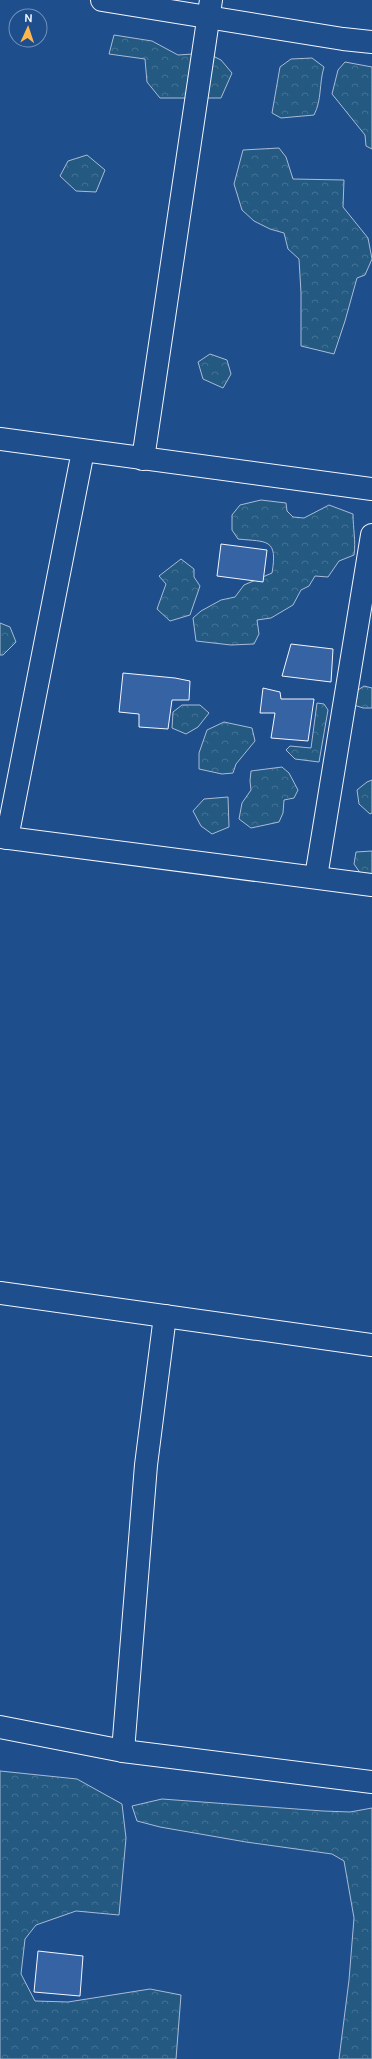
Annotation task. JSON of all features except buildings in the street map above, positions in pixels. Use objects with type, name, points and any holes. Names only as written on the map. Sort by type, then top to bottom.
[{"type":"street","points":[[102,0],[210,8],[342,39],[372,42]]},
{"type":"street","points":[[143,459],[210,8]]},
{"type":"street","points":[[0,439],[372,489]]},
{"type":"street","points":[[83,451],[3,837],[372,885]]},
{"type":"street","points":[[316,877],[372,535]]},
{"type":"street","points":[[0,1293],[372,1346]]},
{"type":"street","points":[[123,1751],[146,1466],[165,1316]]},
{"type":"street","points":[[0,1727],[123,1751],[372,1782]]},
{"type":"green space","points":[[114,35],[152,41],[178,55],[207,53],[221,60],[232,73],[221,98],[160,98],[147,82],[145,59],[109,54]]},
{"type":"green space","points":[[312,58],[324,67],[317,109],[314,115],[281,118],[272,113],[280,67],[291,59]]},
{"type":"green space","points":[[345,62],[372,67],[372,149],[366,146],[365,135],[332,94],[338,70]]},
{"type":"green space","points":[[279,148],[286,157],[293,179],[344,180],[343,207],[368,238],[372,259],[365,275],[357,278],[334,354],[301,346],[301,293],[299,259],[288,249],[284,233],[270,229],[254,221],[242,210],[234,184],[243,150]]},
{"type":"green space","points":[[87,155],[105,170],[96,192],[76,191],[60,176],[68,161]]},
{"type":"green space","points":[[210,354],[227,360],[231,374],[223,388],[203,379],[198,362]]},
{"type":"green space","points":[[261,500],[286,503],[287,511],[293,517],[304,518],[329,505],[353,514],[355,545],[354,555],[339,561],[328,577],[315,576],[309,586],[301,590],[293,605],[271,618],[257,620],[259,634],[254,644],[231,645],[196,641],[193,618],[201,611],[221,600],[235,597],[244,585],[272,573],[272,548],[263,542],[238,539],[232,530],[232,515],[240,505]]},
{"type":"green space","points":[[181,559],[194,569],[194,577],[200,586],[190,615],[170,621],[157,609],[166,584],[159,576]]},
{"type":"green space","points":[[0,623],[10,627],[16,642],[3,655],[0,655]]},
{"type":"green space","points":[[364,686],[372,688],[372,708],[363,708],[354,705],[355,692]]},
{"type":"green space","points":[[317,703],[324,704],[328,710],[319,762],[295,759],[286,750],[290,746],[311,748]]},
{"type":"green space","points":[[182,705],[200,705],[209,713],[198,727],[186,734],[172,728],[173,712]]},
{"type":"green space","points":[[224,722],[252,728],[255,741],[236,764],[233,773],[222,774],[199,769],[199,753],[207,730]]},
{"type":"green space","points":[[282,767],[289,773],[298,790],[294,798],[284,800],[283,813],[279,822],[251,828],[239,819],[242,803],[251,790],[251,771]]},
{"type":"green space","points":[[372,780],[372,813],[370,814],[359,804],[357,790]]},
{"type":"green space","points":[[228,797],[229,827],[212,834],[201,826],[193,811],[204,799]]},
{"type":"green space","points":[[372,851],[372,879],[363,877],[354,864],[356,852]]},
{"type":"green space","points":[[0,1771],[77,1779],[122,1804],[126,1838],[119,1915],[76,1911],[36,1925],[25,1939],[21,1974],[35,2001],[68,2002],[150,1989],[181,1995],[176,2059],[0,2059]]},
{"type":"green space","points":[[162,1799],[323,1811],[350,1812],[372,1808],[372,2059],[339,2059],[349,1980],[354,1918],[344,1861],[332,1854],[246,1842],[160,1827],[137,1821],[132,1806]]}]
